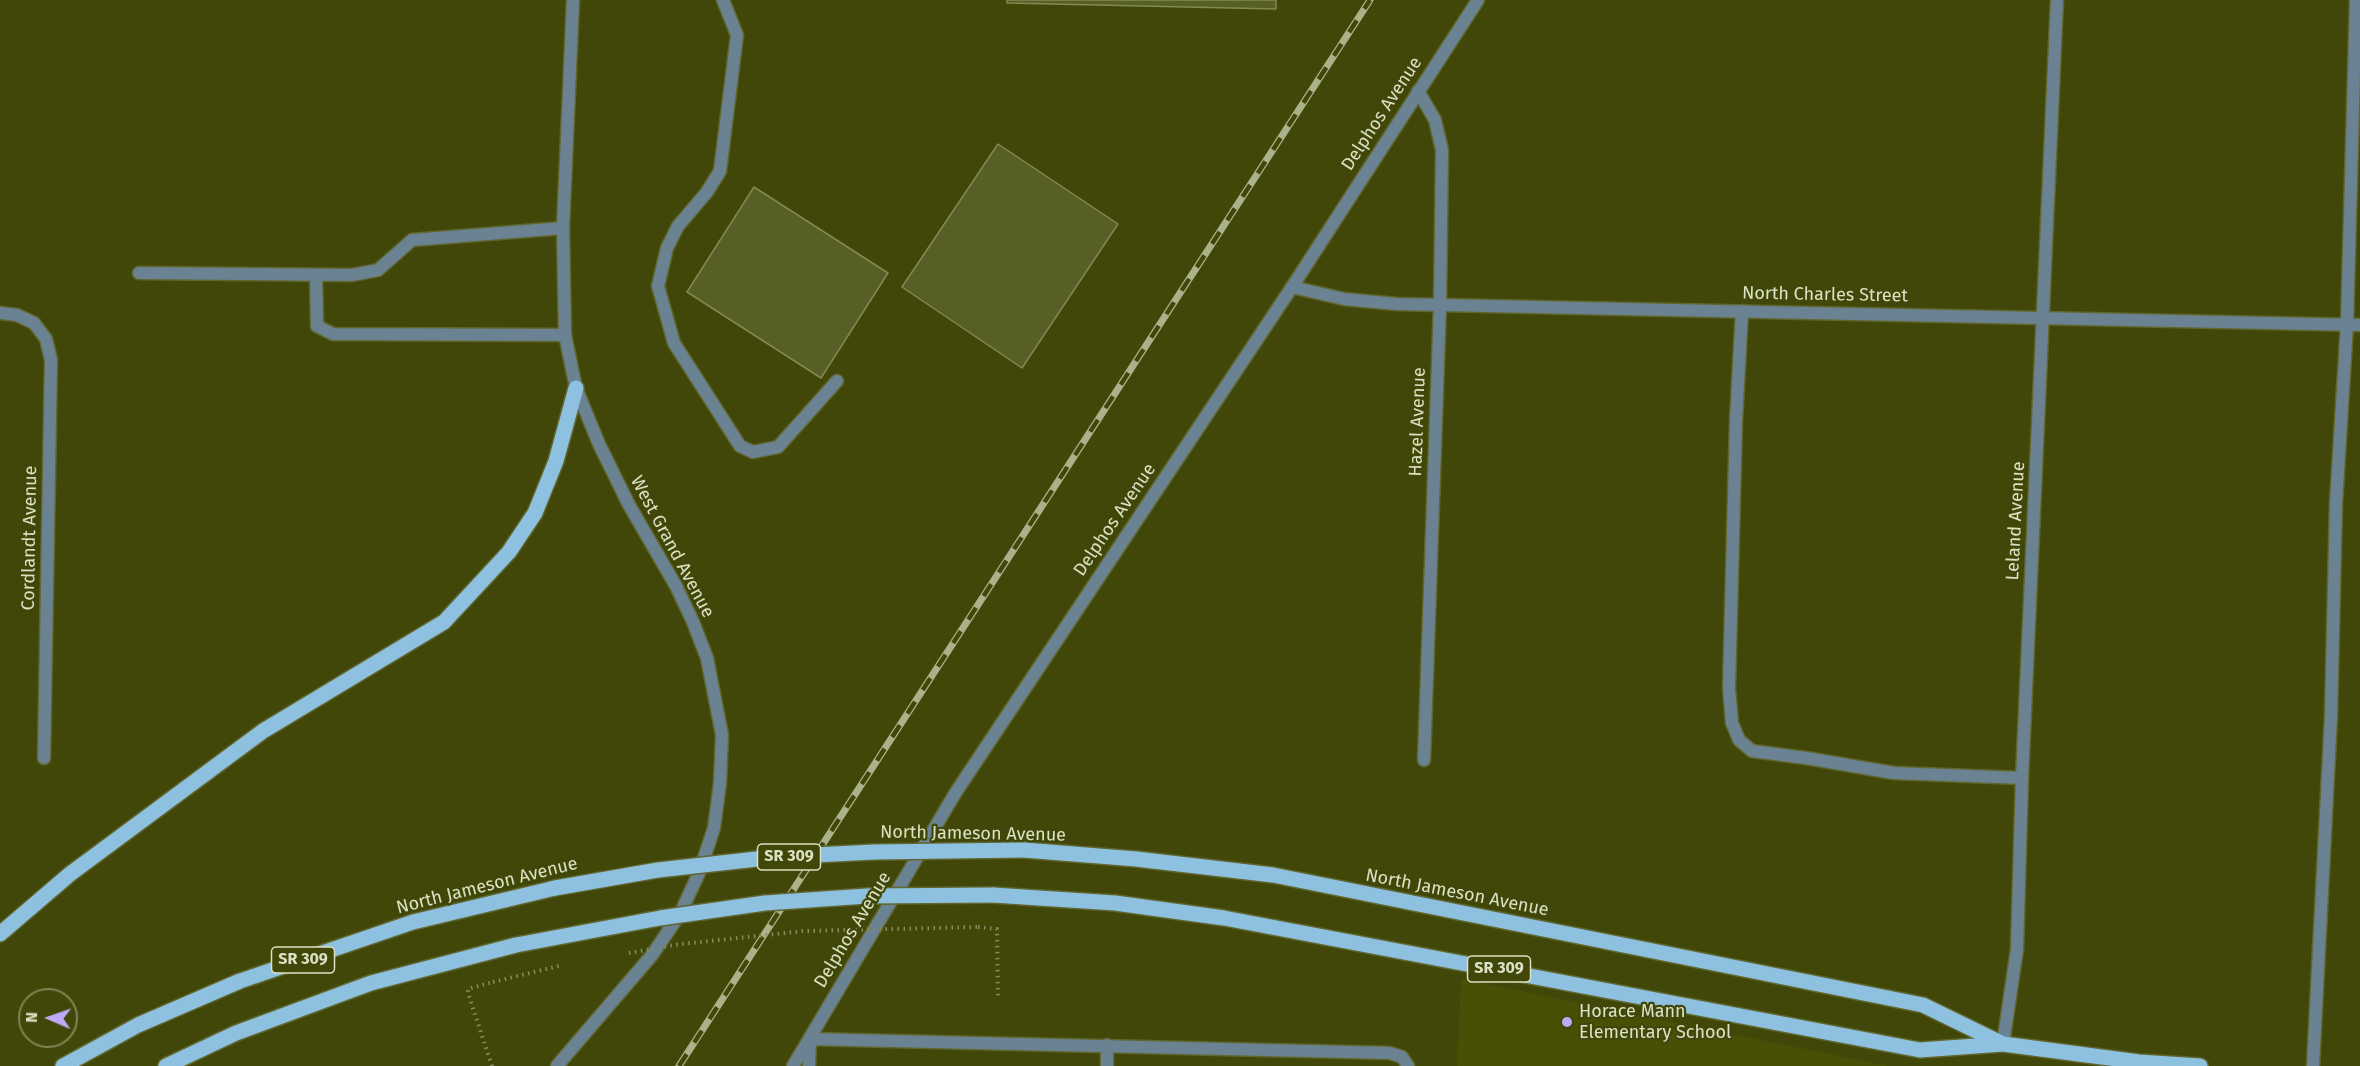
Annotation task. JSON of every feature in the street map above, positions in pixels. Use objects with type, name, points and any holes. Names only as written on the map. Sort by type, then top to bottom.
[{"type":"main road","points":[[0,934],[70,874],[263,731],[444,622],[509,552],[535,513],[556,461],[576,388]]},
{"type":"main road","name":"North Jameson Avenue","points":[[63,1066],[138,1025],[240,981],[413,922],[555,888],[658,870],[775,857],[874,852],[1024,850],[1136,859],[1273,875],[1923,1005],[2003,1044]]},
{"type":"main road","name":"North Jameson Avenue","points":[[166,1066],[236,1033],[371,983],[516,945],[660,918],[765,903],[867,896],[993,895],[1115,903],[1235,920],[1920,1050],[2003,1044],[2139,1062],[2200,1066]]},
{"type":"street","name":"West Grand Avenue","points":[[557,1066],[652,955],[680,914],[699,873],[714,828],[720,783],[722,735],[707,658],[693,622],[676,586],[629,505],[599,444],[576,388],[565,335],[563,228],[573,0]]},
{"type":"street","points":[[723,0],[737,35],[720,171],[707,192],[678,226],[667,248],[658,286],[674,343],[740,446],[753,452],[778,447],[837,381]]},
{"type":"street","name":"Delphos Avenue","points":[[793,1066],[956,792],[1292,287],[1478,0]]},
{"type":"street","name":"Leland Avenue","points":[[2003,1044],[2017,949],[2022,778],[2057,0]]},
{"type":"street","points":[[2313,1066],[2331,716],[2336,503],[2347,324],[2356,0]]},
{"type":"street","name":"Hazel Avenue","points":[[1418,91],[1435,120],[1442,150],[1440,304],[1424,760]]},
{"type":"street","points":[[139,273],[352,275],[378,270],[412,240],[563,228]]},
{"type":"street","points":[[316,274],[317,326],[333,334],[565,335]]},
{"type":"street","name":"North Charles Street","points":[[1292,287],[1344,299],[1396,304],[2360,325]]},
{"type":"street","points":[[1742,311],[1736,420],[1729,688],[1732,723],[1739,740],[1752,751],[1894,773],[2022,778]]},
{"type":"street","name":"Cordlandt Avenue","points":[[0,313],[17,315],[34,323],[46,339],[51,360],[44,758]]},
{"type":"street","points":[[809,1066],[810,1038],[1390,1053],[1405,1061]]},
{"type":"street","points":[[1107,1045],[1107,1066]]},
{"type":"path","points":[[623,954],[681,944],[804,931],[978,927],[998,929],[998,999]]},
{"type":"path","points":[[492,1066],[468,989],[566,964]]},
{"type":"shaded area","name":"Horace Mann Elementary School","points":[[1461,979],[1889,1066],[1457,1066]]},
{"type":"building","points":[[1007,0],[1276,0],[1276,9],[1007,3]]},
{"type":"building","points":[[998,144],[1118,224],[1022,368],[902,287]]},
{"type":"building","points":[[754,187],[888,273],[821,378],[687,292]]},
{"type":"railway","points":[[679,1066],[1370,0]]},
{"type":"place","name":"Horace Mann Elementary School","points":[[1567,1022]]}]
